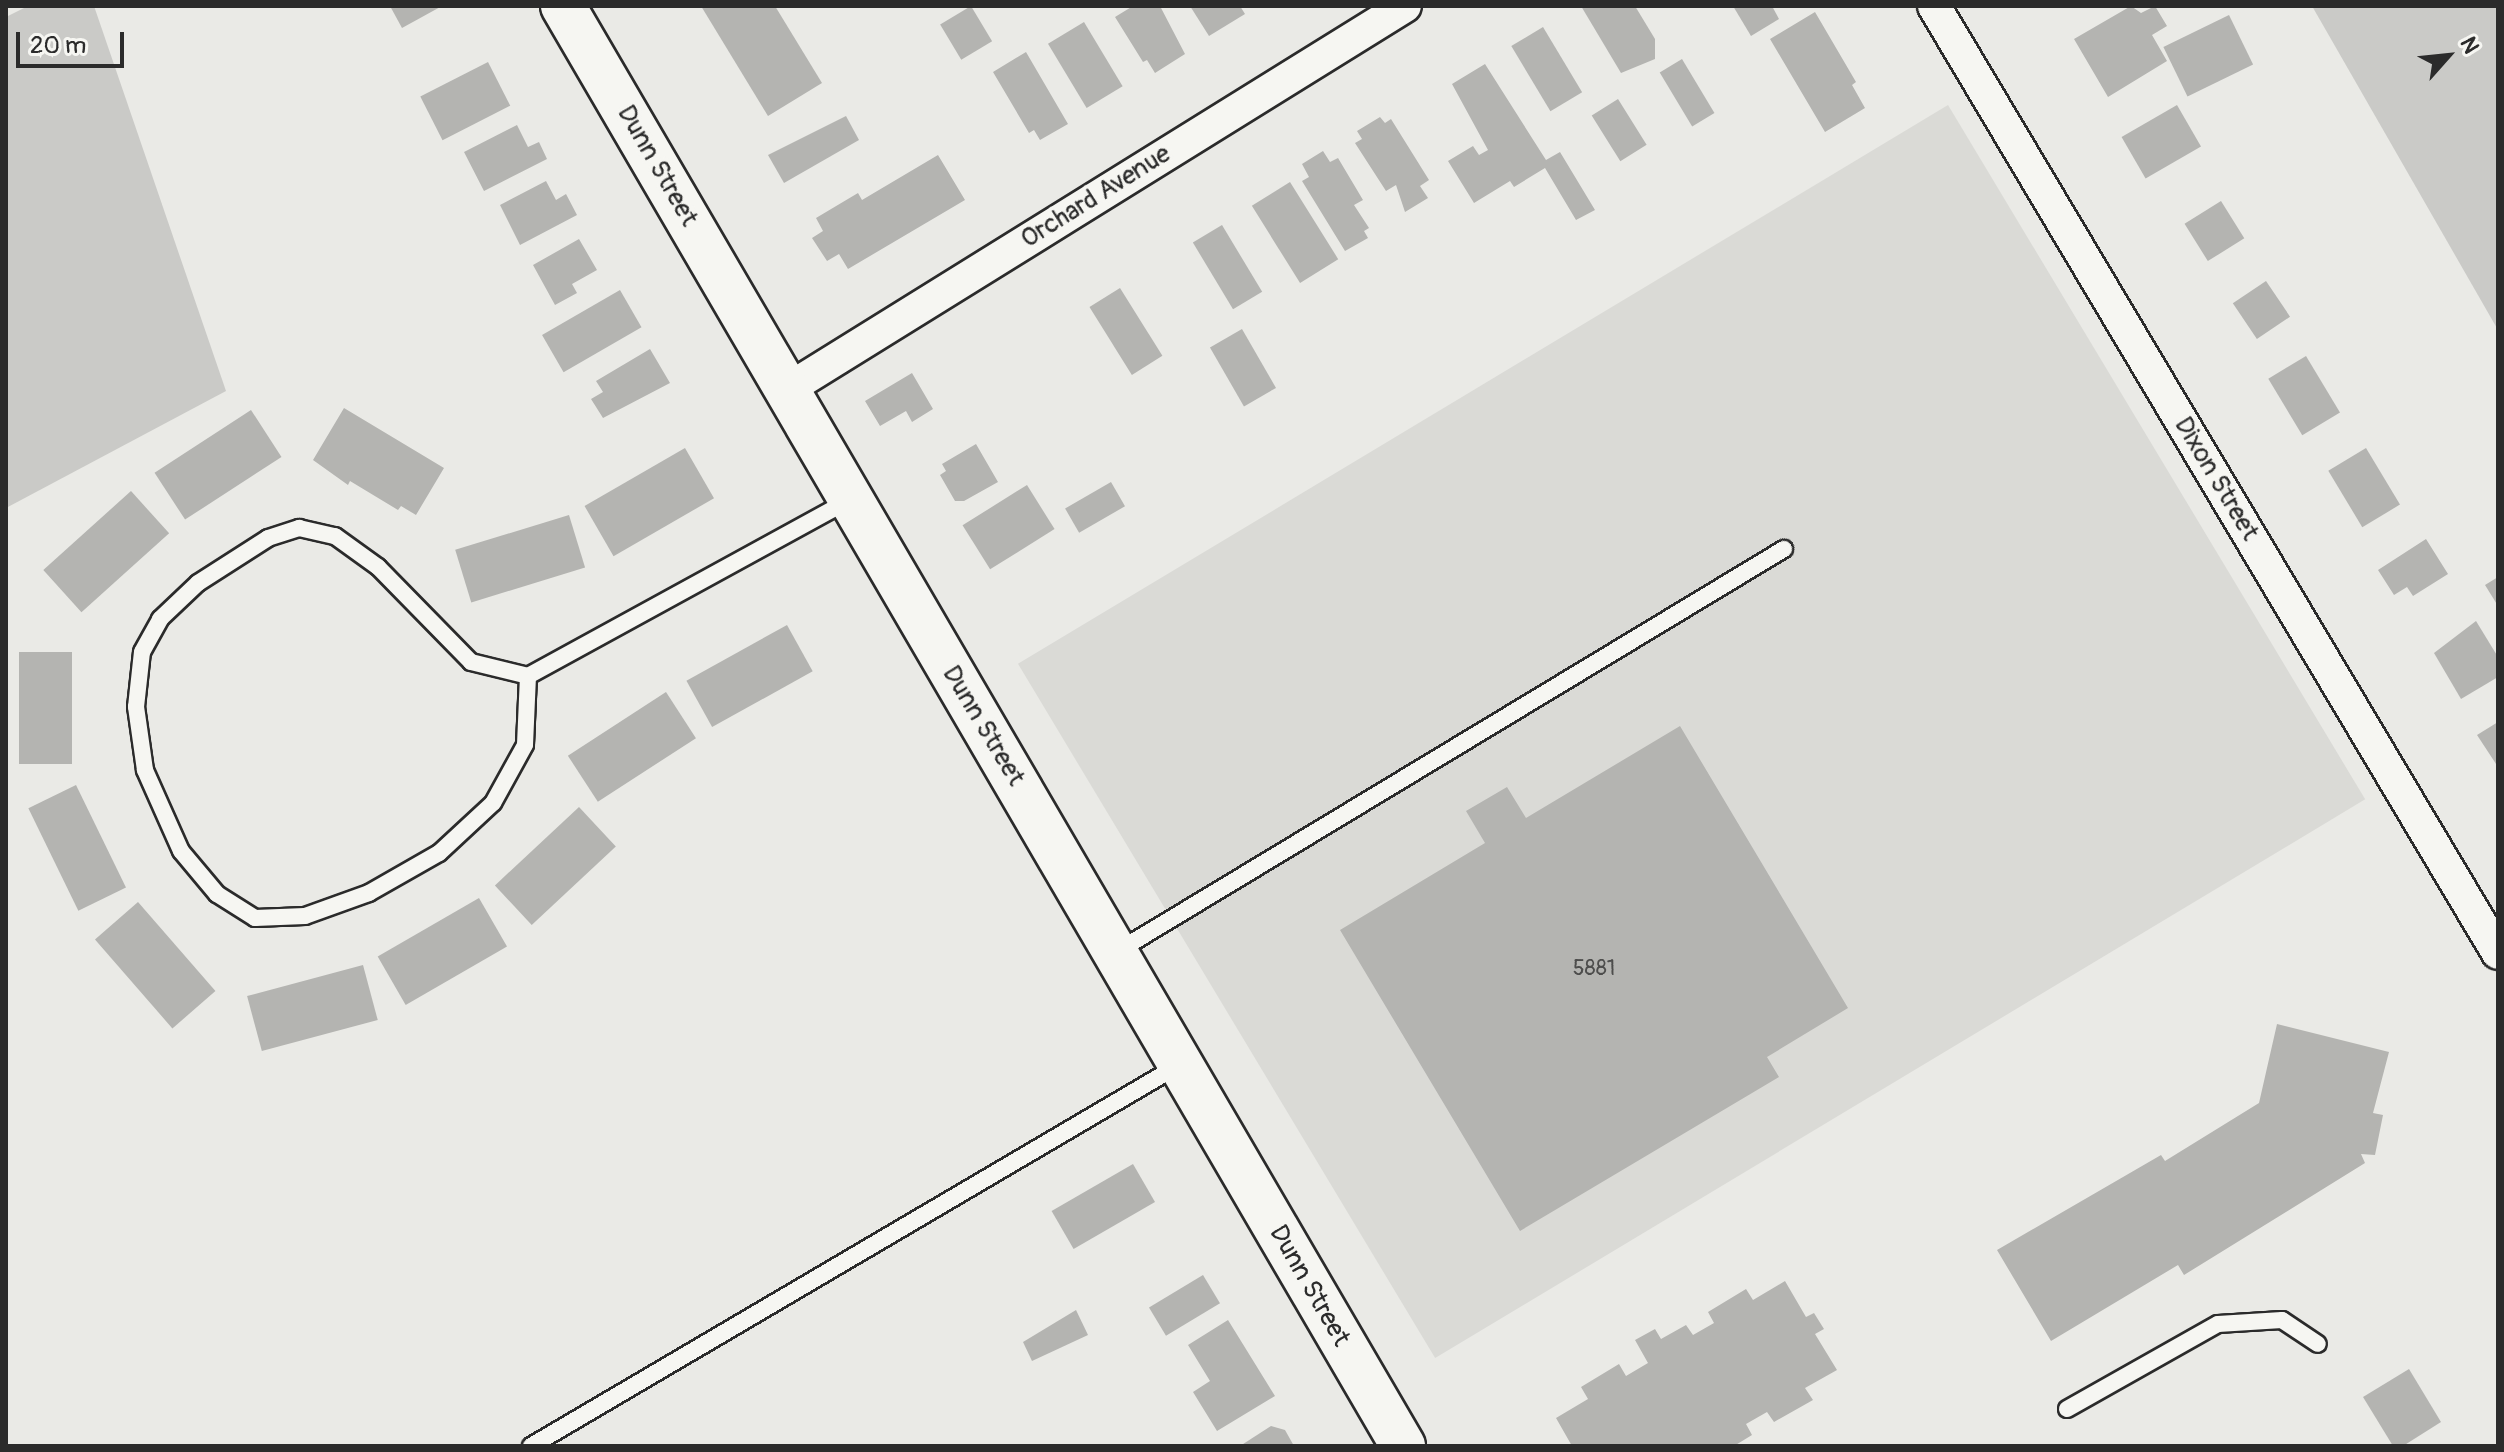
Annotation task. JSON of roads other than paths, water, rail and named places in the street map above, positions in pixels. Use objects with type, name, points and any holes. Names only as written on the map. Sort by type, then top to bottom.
[{"type":"street","name":"Dunn Street","points":[[563,6],[788,389],[849,500],[1118,951],[1180,1064],[1403,1446]]},
{"type":"street","name":"Orchard Avenue","points":[[788,389],[1405,6]]},
{"type":"street","name":"Dixon Street","points":[[1934,6],[2498,953]]},
{"type":"lane","points":[[528,676],[525,745],[493,803],[439,853],[369,893],[305,916],[255,918],[217,894],[181,851],[145,770],[136,707],[142,652],[160,619],[198,583],[268,538],[299,528],[335,536],[378,567],[471,662],[528,676],[849,500]]},
{"type":"lane","points":[[1118,951],[1784,549]]},
{"type":"lane","points":[[531,1446],[1180,1064]]},
{"type":"lane","points":[[2067,1409],[2218,1324],[2282,1320],[2318,1344]]}]
